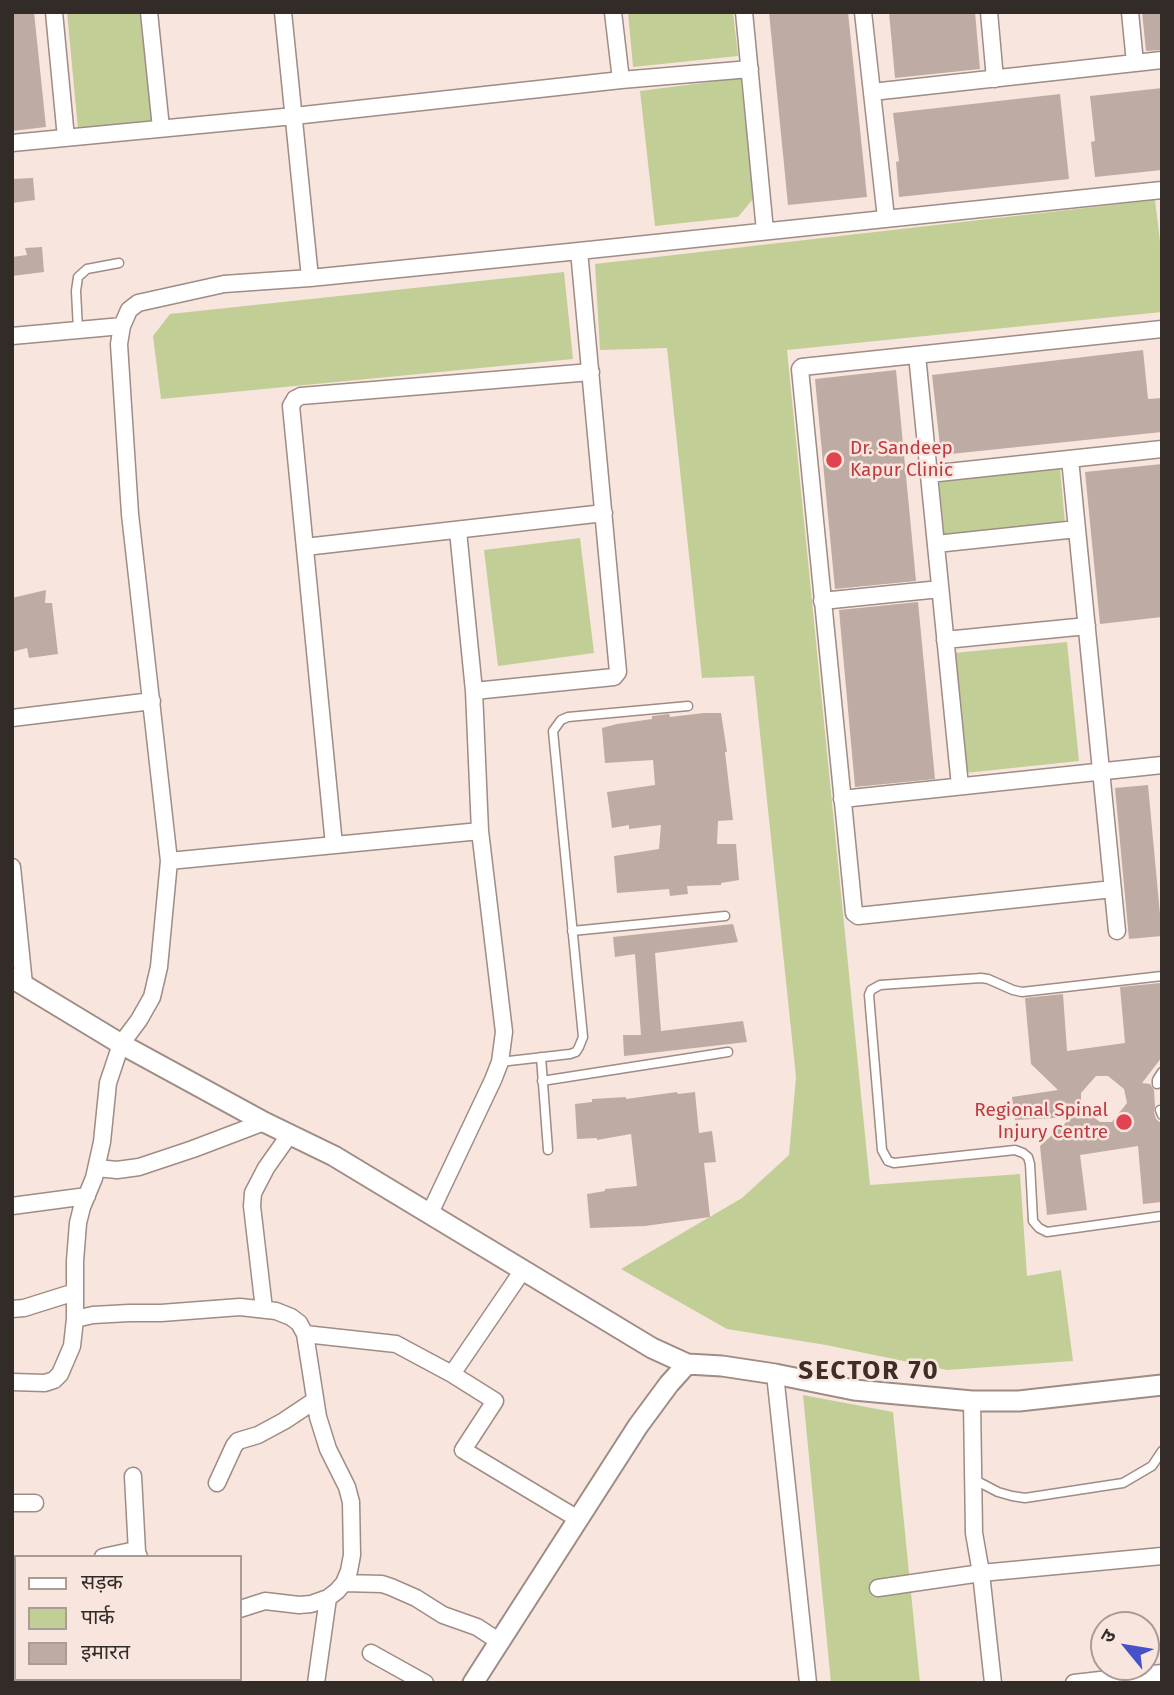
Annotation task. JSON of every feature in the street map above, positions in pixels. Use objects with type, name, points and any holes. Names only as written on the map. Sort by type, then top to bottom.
[{"type":"street","points":[[54,12],[66,138]]},
{"type":"street","points":[[149,12],[160,128]]},
{"type":"street","points":[[284,12],[310,278]]},
{"type":"street","points":[[613,12],[621,80]]},
{"type":"street","points":[[744,12],[765,231]]},
{"type":"street","points":[[863,12],[886,218]]},
{"type":"street","points":[[989,12],[995,79]]},
{"type":"street","points":[[1130,12],[1135,63]]},
{"type":"street","points":[[872,92],[1162,60]]},
{"type":"street","points":[[12,143],[750,69]]},
{"type":"street","points":[[12,1382],[45,1383],[54,1380],[60,1374],[72,1346],[78,1223],[97,1168],[111,1072],[121,1044],[152,997],[159,967],[169,861],[130,514],[119,344],[128,310],[138,303],[224,284],[310,278],[1162,190]]},
{"type":"street","points":[[474,691],[614,677],[617,674],[579,251]]},
{"type":"street","points":[[12,336],[122,326]]},
{"type":"street","points":[[1113,889],[856,915],[853,910],[800,368],[1162,329]]},
{"type":"street","points":[[917,355],[960,786]]},
{"type":"street","points":[[334,845],[291,406],[295,399],[301,396],[590,372]]},
{"type":"street","points":[[929,474],[1162,450]]},
{"type":"street","points":[[1070,459],[1117,931]]},
{"type":"street","points":[[305,547],[604,513]]},
{"type":"street","points":[[936,544],[1077,529]]},
{"type":"street","points":[[430,1213],[500,1062],[504,1032],[480,831],[474,691],[458,531]]},
{"type":"street","points":[[822,601],[940,589]]},
{"type":"street","points":[[945,640],[1087,626]]},
{"type":"street","points":[[12,718],[152,701]]},
{"type":"street","points":[[842,799],[1162,765]]},
{"type":"street","points":[[169,861],[480,831]]},
{"type":"street","points":[[12,867],[18,981],[121,1044],[264,1122],[334,1156],[652,1348],[687,1364],[775,1374],[853,1391],[972,1401],[1018,1401],[1162,1385]]},
{"type":"street","points":[[97,1168],[117,1170],[139,1167],[264,1122]]},
{"type":"street","points":[[264,1309],[252,1206],[253,1193],[290,1133]]},
{"type":"street","points":[[12,1206],[87,1196]]},
{"type":"street","points":[[452,1374],[523,1270]]},
{"type":"street","points":[[12,1309],[24,1308],[75,1292]]},
{"type":"street","points":[[75,1319],[93,1315],[161,1314],[240,1307],[275,1311],[291,1317],[299,1324],[304,1334],[314,1401],[328,1449],[347,1487],[351,1502],[352,1555],[349,1571],[337,1591],[328,1598],[311,1604],[265,1601],[242,1608]]},
{"type":"street","points":[[304,1334],[396,1344],[495,1401],[463,1450],[578,1519]]},
{"type":"street","points":[[473,1683],[638,1426],[687,1364]]},
{"type":"street","points":[[775,1374],[808,1683]]},
{"type":"street","points":[[217,1483],[238,1441],[258,1435],[314,1401]]},
{"type":"street","points":[[972,1401],[974,1533],[993,1683]]},
{"type":"street","points":[[112,1555],[131,1551],[138,1554],[133,1476]]},
{"type":"street","points":[[12,1503],[35,1503]]},
{"type":"street","points":[[878,1588],[981,1573],[1162,1556]]},
{"type":"street","points":[[344,1583],[382,1584],[391,1587],[416,1598],[443,1615],[477,1627],[500,1642]]},
{"type":"street","points":[[316,1683],[328,1598]]},
{"type":"street","points":[[371,1653],[425,1683]]},
{"type":"street","points":[[1084,1682],[1162,1673]]},
{"type":"lane","points":[[78,330],[78,277],[87,269],[119,263]]},
{"type":"lane","points":[[500,1062],[576,1052],[583,1037],[553,732],[561,720],[568,718],[688,706]]},
{"type":"lane","points":[[572,931],[725,916]]},
{"type":"lane","points":[[1162,976],[1021,992],[981,978],[880,985],[871,990],[869,995],[882,1150],[888,1161],[894,1163],[1015,1150],[1023,1153],[1030,1164],[1033,1221],[1047,1232],[1162,1216]]},
{"type":"lane","points":[[542,1081],[728,1052]]},
{"type":"lane","points":[[541,1058],[548,1150]]},
{"type":"lane","points":[[1157,1084],[1162,1072]]},
{"type":"lane","points":[[973,1479],[998,1492],[1025,1498],[1123,1483],[1152,1466],[1162,1451]]},
{"type":"green space","points":[[67,12],[143,12],[153,122],[78,129]]},
{"type":"green space","points":[[628,12],[733,12],[738,56],[633,67]]},
{"type":"green space","points":[[741,78],[753,199],[738,217],[655,226],[640,91]]},
{"type":"green space","points":[[1155,200],[1162,258],[1162,312],[787,350],[870,1185],[1020,1174],[1027,1276],[1061,1270],[1073,1361],[947,1370],[826,1345],[727,1329],[621,1269],[742,1198],[789,1155],[796,1077],[754,676],[702,678],[667,348],[600,350],[595,264]]},
{"type":"green space","points":[[564,272],[573,359],[161,399],[153,336],[170,314]]},
{"type":"green space","points":[[1060,468],[1065,523],[944,535],[939,480]]},
{"type":"green space","points":[[580,538],[594,653],[498,666],[484,550]]},
{"type":"green space","points":[[1067,642],[1079,761],[965,773],[954,653]]},
{"type":"green space","points":[[803,1395],[893,1412],[920,1683],[831,1683]]},
{"type":"building","points":[[12,12],[34,12],[46,127],[12,131]]},
{"type":"building","points":[[769,12],[848,12],[867,197],[788,205]]},
{"type":"building","points":[[889,12],[975,12],[980,69],[895,78]]},
{"type":"building","points":[[1142,12],[1162,12],[1162,50],[1146,51]]},
{"type":"building","points":[[1162,88],[1162,170],[1095,177],[1091,142],[1095,141],[1090,96]]},
{"type":"building","points":[[1060,94],[1069,179],[899,197],[896,162],[899,161],[893,113]]},
{"type":"building","points":[[33,178],[35,200],[12,203],[12,179]]},
{"type":"building","points":[[42,247],[44,272],[12,276],[12,257],[27,255],[25,248]]},
{"type":"building","points":[[1143,350],[1148,399],[1162,398],[1162,432],[941,455],[932,375]]},
{"type":"building","points":[[896,370],[916,581],[835,589],[815,379]]},
{"type":"building","points":[[1162,464],[1162,617],[1100,624],[1085,472]]},
{"type":"building","points":[[46,590],[45,603],[52,603],[58,654],[29,658],[27,648],[12,652],[12,598]]},
{"type":"building","points":[[918,602],[935,779],[855,787],[839,610]]},
{"type":"building","points":[[721,713],[733,820],[718,821],[717,844],[736,844],[739,880],[721,885],[687,886],[688,894],[670,896],[669,889],[617,893],[614,856],[659,849],[661,825],[612,828],[607,792],[655,785],[653,760],[605,763],[602,728],[652,719],[652,716]]},
{"type":"building","points":[[1148,785],[1162,936],[1129,939],[1115,788]]},
{"type":"building","points":[[733,924],[738,942],[655,953],[661,1031],[743,1021],[747,1042],[624,1056],[623,1035],[641,1035],[635,954],[615,957],[613,937]]},
{"type":"building","points":[[1160,983],[1162,1057],[1142,1083],[1150,1084],[1154,1090],[1154,1112],[1156,1119],[1162,1124],[1162,1202],[1143,1204],[1138,1146],[1080,1155],[1087,1210],[1047,1215],[1040,1146],[1072,1117],[1015,1120],[1012,1097],[1058,1090],[1031,1064],[1025,998],[1063,994],[1067,1051],[1125,1043],[1120,987]],"holes":[[[1096,1076],[1108,1076],[1124,1089],[1127,1103],[1112,1122],[1100,1122],[1081,1108],[1081,1093]]]},
{"type":"building","points":[[695,1092],[699,1133],[712,1131],[716,1162],[704,1163],[710,1217],[645,1226],[590,1228],[587,1194],[637,1186],[631,1134],[597,1140],[577,1139],[575,1104],[592,1102],[592,1099],[626,1099]]},
{"type":"place","name":"Dr. Sandeep Kapur Clinic","points":[[834,460]]},
{"type":"place","name":"Regional Spinal Injury Centre","points":[[1124,1122]]},
{"type":"district","name":"SECTOR 70","points":[[869,1372]]}]
